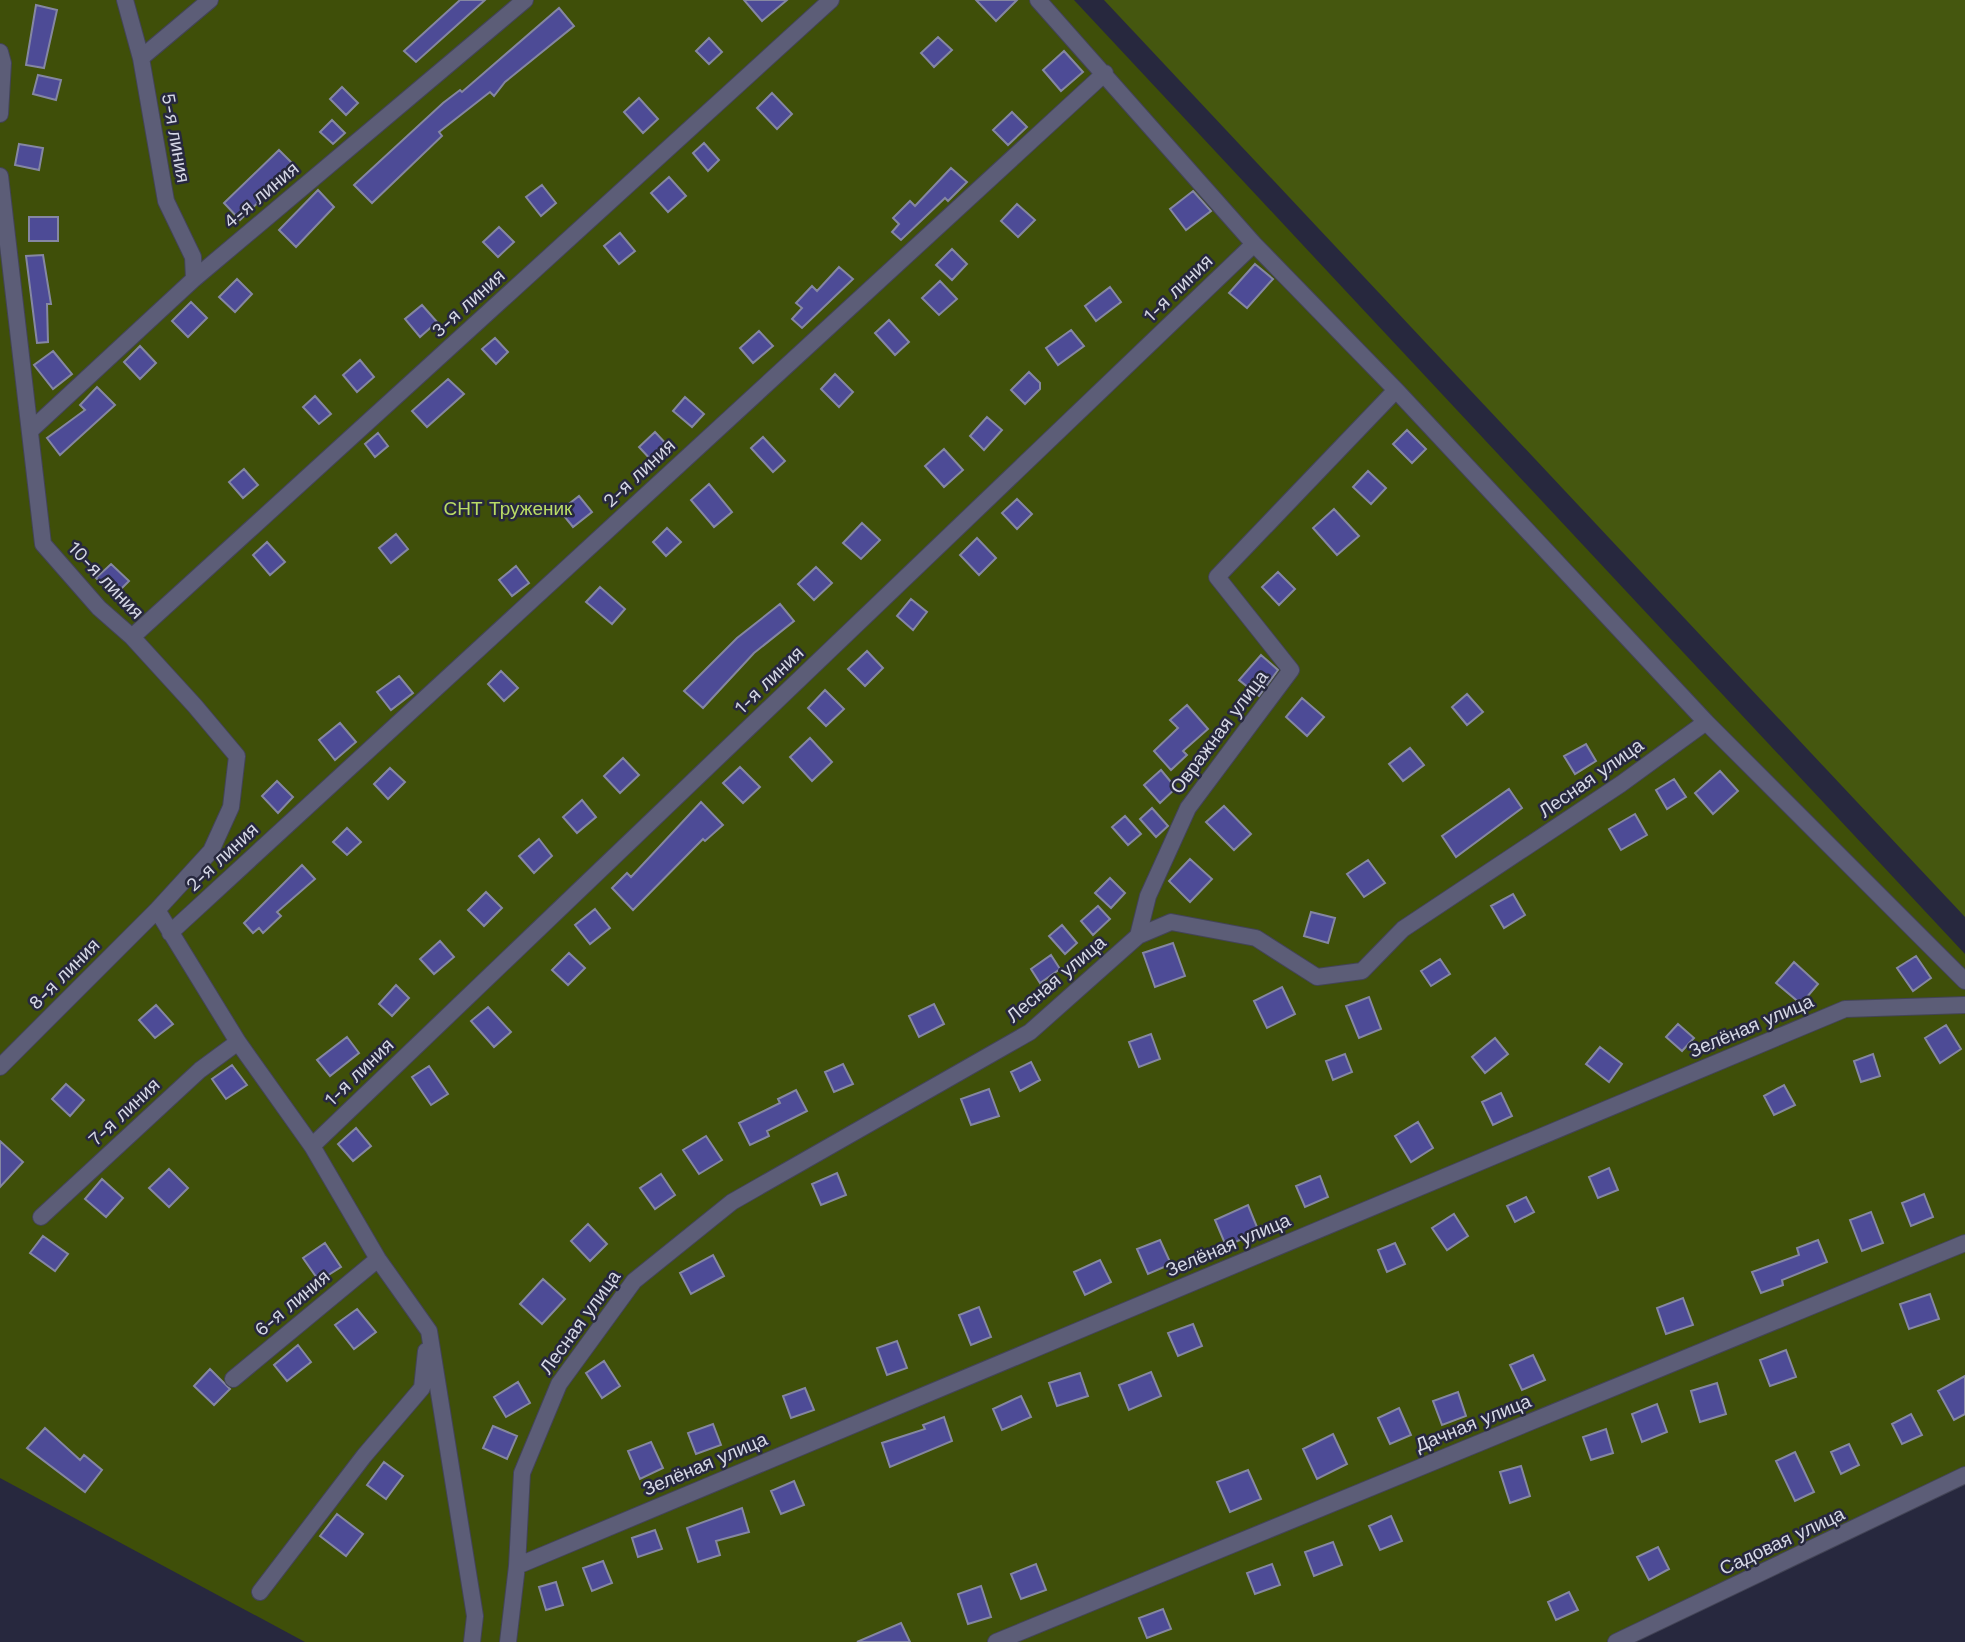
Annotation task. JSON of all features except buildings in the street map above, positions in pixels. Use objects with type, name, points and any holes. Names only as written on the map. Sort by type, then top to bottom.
[{"type":"street","name":"5-я линия","points":[[125,0],[141,58],[166,201],[193,257],[194,279]]},
{"type":"street","points":[[141,58],[210,0]]},
{"type":"street","name":"4-я линия","points":[[31,430],[194,279],[525,0]]},
{"type":"street","name":"3-я линия","points":[[132,637],[831,0]]},
{"type":"street","points":[[1038,0],[1105,72],[1254,244],[1396,390],[1706,722],[1965,981]]},
{"type":"street","points":[[0,52],[3,63],[0,114]]},
{"type":"street","name":"2-я линия","points":[[170,933],[1105,72]]},
{"type":"street","name":"10-я линия","points":[[0,176],[43,544],[99,608],[132,637],[237,756],[231,807],[211,851],[157,911]]},
{"type":"street","name":"1-я линия","points":[[312,1146],[1254,244]]},
{"type":"street","name":"Овражная улица","points":[[1138,936],[1148,895],[1188,808],[1291,670],[1217,577],[1396,390]]},
{"type":"street","name":"Лесная улица","points":[[508,1642],[517,1566],[522,1473],[559,1384],[634,1280],[732,1202],[1030,1032],[1138,936],[1171,922],[1256,939],[1317,977],[1362,971],[1403,929],[1621,784],[1706,722]]},
{"type":"street","points":[[157,911],[238,1042],[312,1146],[378,1259],[429,1331],[475,1616],[472,1642]]},
{"type":"street","name":"8-я линия","points":[[0,1067],[157,911]]},
{"type":"street","name":"Зелёная улица","points":[[517,1566],[1845,1009],[1965,1005]]},
{"type":"street","name":"7-я линия","points":[[41,1217],[200,1070],[238,1042]]},
{"type":"street","name":"Дачная улица","points":[[996,1642],[1965,1243]]},
{"type":"street","name":"6-я линия","points":[[233,1379],[378,1259]]},
{"type":"street","points":[[260,1592],[363,1456],[422,1388],[429,1331]]},
{"type":"street","name":"Садовая улица","points":[[1616,1642],[1965,1475]]},
{"type":"green space","name":"СНТ Труженик","points":[[0,0],[1074,0],[1965,954],[1965,1473],[1629,1642],[305,1642],[0,1478]]},
{"type":"green space","points":[[1104,0],[1965,0],[1965,917]]}]
